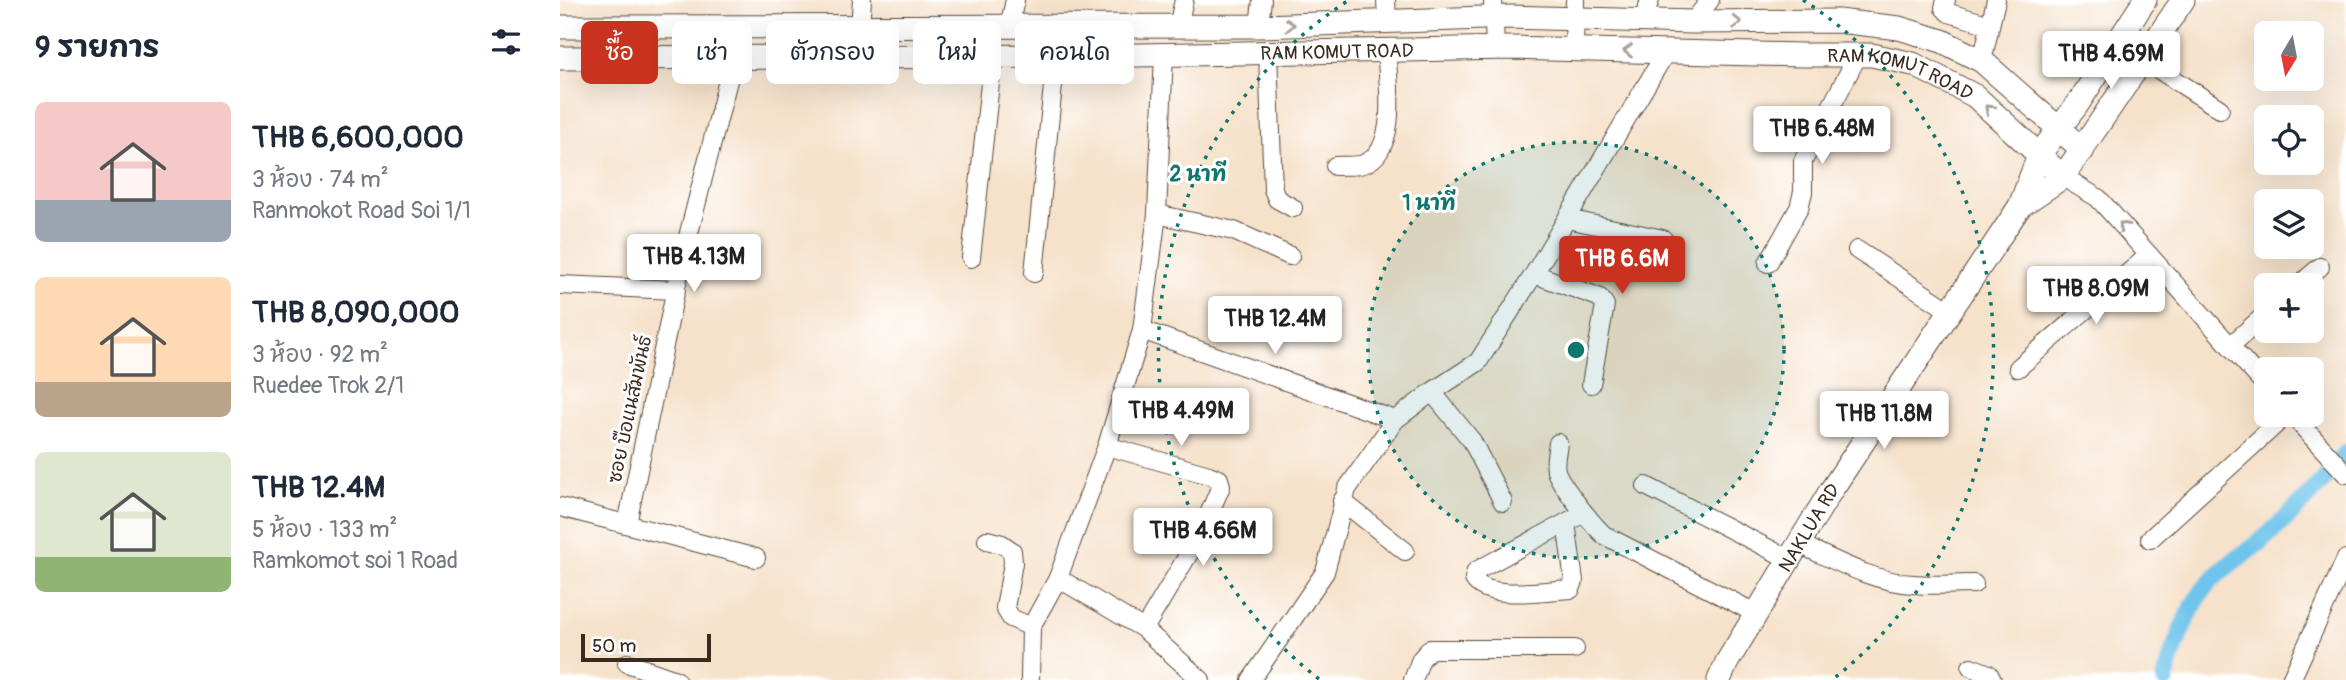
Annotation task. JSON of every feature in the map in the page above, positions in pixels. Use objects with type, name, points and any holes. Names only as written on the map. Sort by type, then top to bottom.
[{"type":"main road","name":"NAKLUA RD","points":[[1719,680],[1830,492],[2020,206],[2039,155],[2145,0]]},
{"type":"main road","name":"NAKLUA RD","points":[[2020,206],[2063,177],[2183,0]]},
{"type":"main road","name":"RAM KOMUT ROAD","points":[[899,27],[1259,26],[1387,10],[1493,9],[1647,10],[1693,22],[1838,21],[1899,28],[1942,41],[1982,61],[2083,150]]},
{"type":"main road","name":"RAM KOMUT ROAD","points":[[560,27],[766,27]]},
{"type":"main road","name":"RAM KOMUT ROAD","points":[[1134,55],[1495,48],[1872,55],[1913,64],[1975,96],[2063,177]]},
{"type":"main road","name":"RAM KOMUT ROAD","points":[[752,57],[913,56]]},
{"type":"main road","name":"RAM KOMUT ROAD","points":[[560,58],[672,57]]},
{"type":"street","points":[[860,21],[862,0]]},
{"type":"street","points":[[1009,27],[1015,0]]},
{"type":"street","points":[[1178,26],[1184,0]]},
{"type":"street","points":[[1259,26],[1262,0]]},
{"type":"street","points":[[1693,22],[1710,0]]},
{"type":"street","points":[[1946,0],[1944,8],[1949,13],[1990,25]]},
{"type":"street","points":[[1982,61],[1996,0]]},
{"type":"street","points":[[1493,9],[1495,48]]},
{"type":"street","points":[[1574,50],[1575,9]]},
{"type":"street","points":[[1335,166],[1363,164],[1377,156],[1383,143],[1389,124],[1386,50]]},
{"type":"street","points":[[1268,52],[1273,189],[1276,199],[1293,208]]},
{"type":"street","points":[[1251,680],[1325,572],[1347,489],[1395,420],[1478,362],[1534,274],[1666,52]]},
{"type":"street","points":[[1030,680],[1031,627],[1058,578],[1107,446],[1142,330],[1157,214],[1164,54]]},
{"type":"street","points":[[1768,263],[1799,208],[1803,192],[1803,161],[1858,55]]},
{"type":"street","points":[[2144,60],[2220,109]]},
{"type":"street","name":"ซอย บือแนสัมพันธ์","points":[[627,524],[676,290],[727,84]]},
{"type":"street","points":[[971,258],[990,84]]},
{"type":"street","points":[[1034,273],[1053,84]]},
{"type":"street","points":[[2063,177],[2098,198],[2254,373]]},
{"type":"street","points":[[1157,214],[1234,231],[1290,256]]},
{"type":"street","points":[[1567,219],[1663,239]]},
{"type":"street","points":[[1857,250],[1950,311]]},
{"type":"street","points":[[2018,368],[2149,255]]},
{"type":"street","points":[[2313,273],[2320,267]]},
{"type":"street","points":[[1534,274],[1600,298],[1605,305],[1591,384]]},
{"type":"street","points":[[560,285],[676,290]]},
{"type":"street","points":[[2230,346],[2254,325]]},
{"type":"street","points":[[1142,330],[1395,420]]},
{"type":"street","points":[[1432,392],[1472,441],[1503,502]]},
{"type":"street","points":[[2150,539],[2273,427]]},
{"type":"street","points":[[2303,427],[2346,474]]},
{"type":"street","points":[[1558,443],[1555,461],[1557,473],[1584,513],[1604,535],[1757,614]]},
{"type":"street","points":[[1107,446],[1209,475],[1219,479],[1221,486],[1200,535],[1144,629]]},
{"type":"street","points":[[1646,486],[1794,552],[1887,580],[1912,584],[1974,584]]},
{"type":"street","points":[[1342,501],[1405,551]]},
{"type":"street","points":[[560,508],[756,558]]},
{"type":"street","points":[[1566,523],[1574,581],[1571,589],[1495,593],[1477,585],[1474,579],[1476,570],[1584,513]]},
{"type":"street","points":[[987,540],[1002,544],[1012,551],[1013,563],[1005,608],[1011,618],[1031,627]]},
{"type":"street","points":[[2291,680],[2346,559]]},
{"type":"street","points":[[1058,578],[1144,629],[1201,680]]},
{"type":"street","points":[[1413,680],[1421,659],[1430,649],[1575,649]]},
{"type":"street","points":[[627,663],[676,680]]},
{"type":"street","points":[[1971,667],[1989,674],[1992,680]]},
{"type":"waterway","points":[[2165,680],[2184,624],[2207,585],[2284,521],[2346,453]]}]
